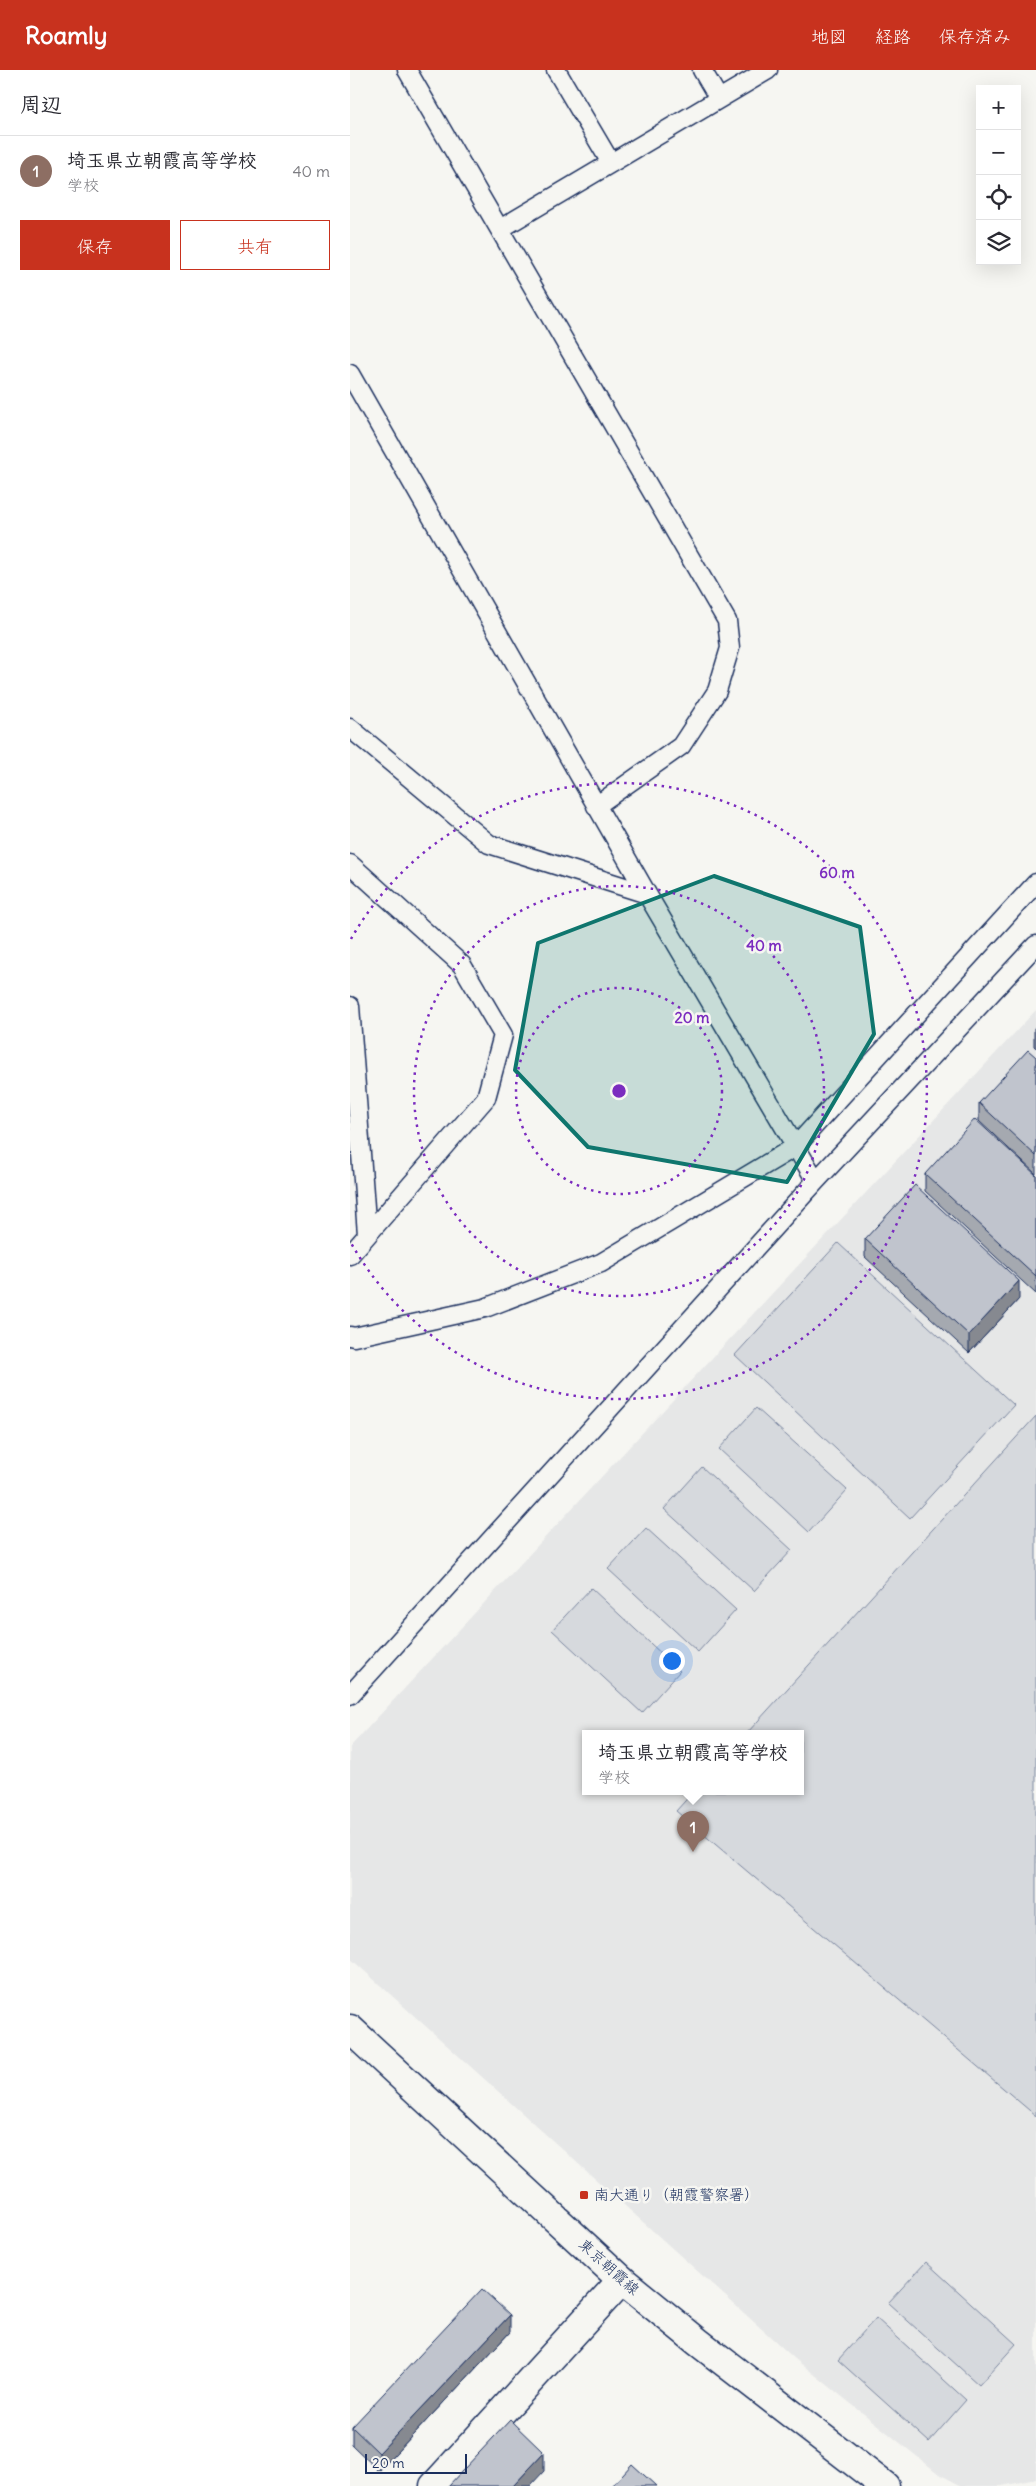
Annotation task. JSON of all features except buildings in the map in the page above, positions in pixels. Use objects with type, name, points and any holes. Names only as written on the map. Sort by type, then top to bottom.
[{"type":"main road","name":"東京朝霞線","points":[[350,2029],[622,2280],[698,2342],[885,2486]]},
{"type":"main road","points":[[434,2486],[622,2280]]},
{"type":"lane","points":[[407,70],[728,621],[730,648],[717,692],[681,746],[596,806]]},
{"type":"lane","points":[[556,70],[611,163]]},
{"type":"lane","points":[[702,70],[719,99]]},
{"type":"lane","points":[[500,229],[768,70]]},
{"type":"lane","points":[[350,374],[596,806],[816,1181]]},
{"type":"lane","points":[[350,728],[489,844],[647,894]]},
{"type":"lane","points":[[350,864],[462,965],[503,1035],[486,1098],[350,1254]]},
{"type":"lane","points":[[350,1336],[354,1337],[485,1308],[601,1263],[796,1146],[1036,882]]},
{"type":"lane","points":[[350,1695],[816,1181],[1036,945]]},
{"type":"lane","points":[[350,1006],[367,1234]]},
{"type":"highlighted area","points":[[714,876],[860,927],[874,1034],[787,1182],[588,1147],[515,1070],[538,943]]},
{"type":"shaded area","points":[[1036,1010],[1036,2479],[1002,2486],[962,2486],[939,2474],[795,2359],[350,1958],[350,1747]]},
{"type":"shaded area","points":[[838,1243],[1014,1405],[910,1518],[735,1355]]},
{"type":"shaded area","points":[[756,1408],[847,1490],[809,1532],[719,1449]]},
{"type":"shaded area","points":[[1036,1416],[1036,2116],[676,1811],[690,1795],[804,1795],[804,1730],[750,1730]]},
{"type":"shaded area","points":[[702,1467],[792,1550],[754,1591],[664,1509]]},
{"type":"shaded area","points":[[646,1528],[736,1610],[698,1652],[608,1569]]},
{"type":"shaded area","points":[[591,1588],[680,1671],[642,1713],[552,1630]]},
{"type":"shaded area","points":[[926,2262],[1016,2344],[979,2385],[888,2303]]},
{"type":"shaded area","points":[[876,2318],[966,2400],[929,2442],[838,2360]]},
{"type":"place","name":"埼玉県立朝霞高等学校","points":[[693,1852]]},
{"type":"place","name":"南大通り（朝霞警察署）","points":[[584,2195]]}]
